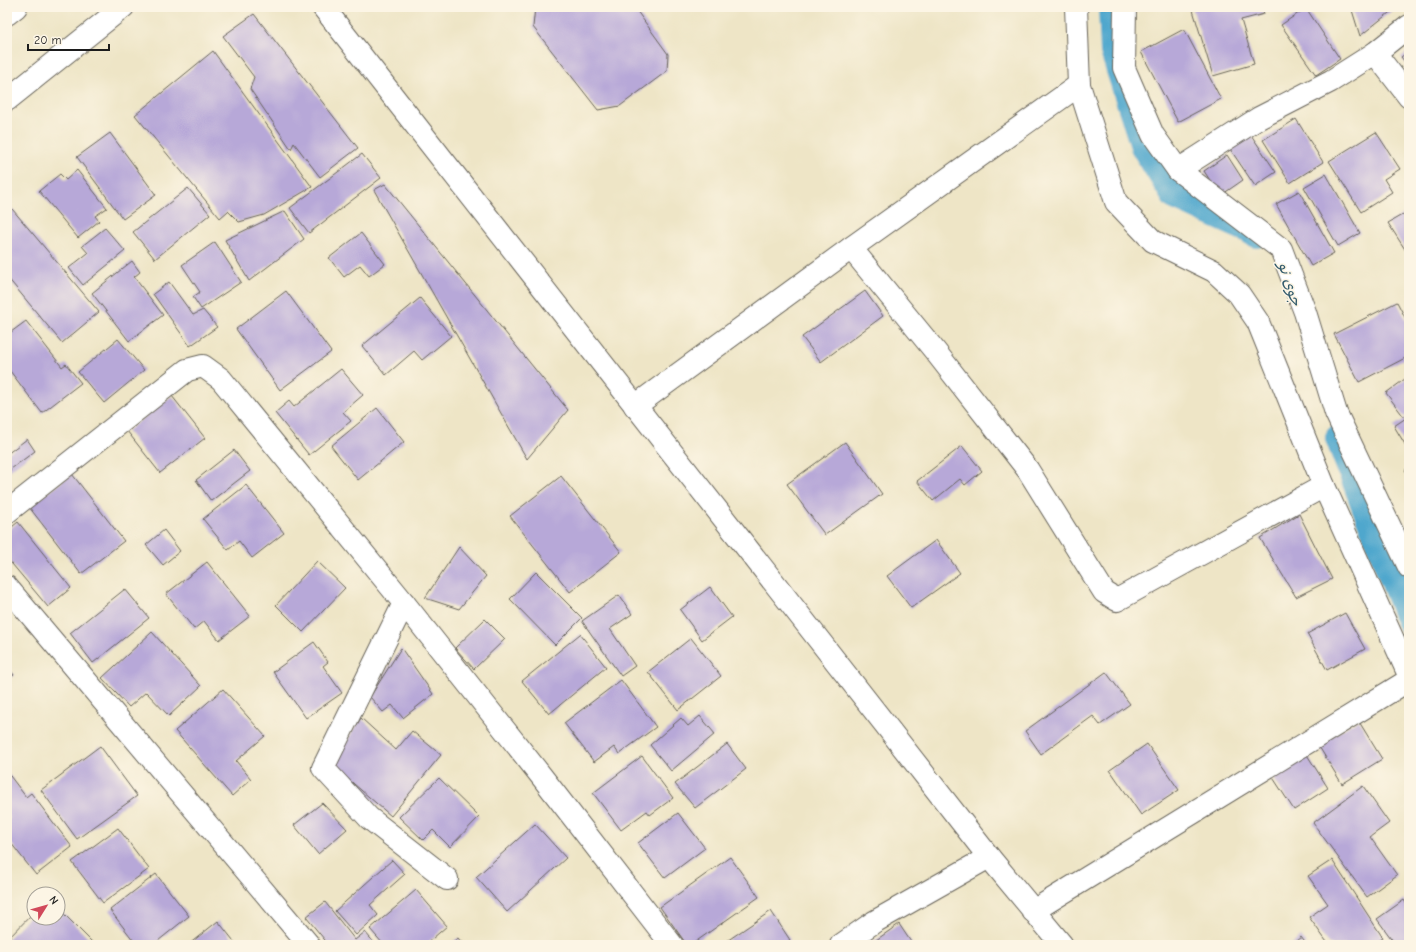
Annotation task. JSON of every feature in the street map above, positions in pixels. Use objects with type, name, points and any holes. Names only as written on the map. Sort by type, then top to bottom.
[{"type":"street","points":[[7,14],[16,7]]},
{"type":"street","points":[[7,100],[123,7]]},
{"type":"street","points":[[323,7],[989,857],[1062,945]]},
{"type":"street","points":[[1076,7],[1079,85],[1116,202],[1153,241],[1214,270],[1240,294],[1258,322],[1324,486],[1409,675]]},
{"type":"street","points":[[1125,7],[1124,68],[1153,135],[1178,170],[1281,249],[1305,312],[1336,413],[1409,567]]},
{"type":"street","points":[[1178,170],[1259,118],[1331,81],[1375,53],[1409,26]]},
{"type":"street","points":[[1375,53],[1409,97]]},
{"type":"street","points":[[635,406],[851,248],[1079,85]]},
{"type":"street","points":[[851,248],[935,351],[1028,470],[1104,592],[1117,600],[1324,486]]},
{"type":"street","points":[[7,512],[186,370],[203,366],[220,379],[404,603],[542,777],[670,945]]},
{"type":"street","points":[[7,587],[309,945]]},
{"type":"street","points":[[404,603],[323,768],[369,818],[447,879]]},
{"type":"street","points":[[1034,911],[1409,680]]},
{"type":"street","points":[[841,945],[874,922],[989,857]]},
{"type":"building","points":[[535,7],[634,7],[668,54],[667,71],[620,106],[598,110],[533,27]]},
{"type":"building","points":[[1192,7],[1262,7],[1264,14],[1241,20],[1254,64],[1213,76]]},
{"type":"building","points":[[1351,7],[1393,7],[1394,9],[1360,36]]},
{"type":"building","points":[[1306,8],[1340,59],[1316,75],[1281,25]]},
{"type":"building","points":[[254,14],[358,148],[320,177],[294,143],[291,149],[250,89],[254,77],[223,36]]},
{"type":"building","points":[[1184,29],[1221,99],[1178,122],[1141,52]]},
{"type":"building","points":[[213,51],[312,187],[264,215],[239,222],[228,211],[220,218],[135,115]]},
{"type":"building","points":[[1409,51],[1409,67],[1401,57]]},
{"type":"building","points":[[1296,119],[1323,162],[1290,183],[1263,140]]},
{"type":"building","points":[[1249,132],[1276,172],[1255,186],[1228,146]]},
{"type":"building","points":[[1376,132],[1400,169],[1384,179],[1392,192],[1361,212],[1329,161]]},
{"type":"building","points":[[110,133],[156,195],[123,219],[77,157]]},
{"type":"building","points":[[362,154],[381,178],[309,233],[290,208]]},
{"type":"building","points":[[1227,155],[1243,180],[1220,196],[1204,171]]},
{"type":"building","points":[[77,170],[107,208],[95,216],[99,221],[78,238],[39,191],[60,174],[66,180]]},
{"type":"building","points":[[1326,174],[1360,233],[1338,246],[1304,187]]},
{"type":"building","points":[[385,184],[568,410],[527,459],[374,190]]},
{"type":"building","points":[[188,188],[210,214],[155,259],[133,232]]},
{"type":"building","points":[[1299,191],[1334,253],[1311,266],[1276,204]]},
{"type":"building","points":[[7,203],[99,312],[62,343],[7,277]]},
{"type":"building","points":[[285,211],[304,239],[249,281],[225,240]]},
{"type":"building","points":[[1409,211],[1409,253],[1408,254],[1388,223]]},
{"type":"building","points":[[105,228],[125,251],[83,285],[69,268],[88,253],[82,246]]},
{"type":"building","points":[[361,233],[385,264],[369,276],[360,265],[344,277],[329,258]]},
{"type":"building","points":[[215,242],[241,282],[201,309],[193,297],[200,292],[182,265]]},
{"type":"building","points":[[132,261],[140,272],[134,277],[163,315],[129,341],[92,293]]},
{"type":"building","points":[[169,282],[193,315],[203,310],[217,327],[190,346],[153,294]]},
{"type":"building","points":[[286,291],[331,352],[280,390],[236,329]]},
{"type":"building","points":[[865,291],[883,316],[821,362],[802,337]]},
{"type":"building","points":[[420,298],[451,336],[422,360],[414,351],[386,375],[362,346]]},
{"type":"building","points":[[1397,302],[1409,325],[1409,356],[1359,382],[1334,334]]},
{"type":"building","points":[[26,321],[62,367],[66,364],[81,383],[42,413],[7,367],[7,335]]},
{"type":"building","points":[[118,339],[144,370],[104,403],[78,372]]},
{"type":"building","points":[[341,369],[363,395],[343,412],[351,421],[309,455],[275,413],[289,401],[294,407]]},
{"type":"building","points":[[1409,376],[1409,414],[1404,417],[1386,393]]},
{"type":"building","points":[[172,396],[205,438],[160,473],[127,431]]},
{"type":"building","points":[[377,408],[404,442],[358,480],[331,446]]},
{"type":"building","points":[[1409,416],[1409,444],[1406,446],[1394,426]]},
{"type":"building","points":[[27,439],[35,451],[7,472],[7,454]]},
{"type":"building","points":[[845,442],[882,494],[825,535],[787,484]]},
{"type":"building","points":[[962,446],[982,471],[965,485],[960,479],[933,501],[917,481]]},
{"type":"building","points":[[234,450],[250,471],[211,501],[196,480]]},
{"type":"building","points":[[1409,468],[1409,476],[1405,470]]},
{"type":"building","points":[[72,474],[124,541],[81,574],[29,507]]},
{"type":"building","points":[[561,476],[621,552],[570,592],[510,516]]},
{"type":"building","points":[[246,485],[284,533],[252,558],[239,541],[228,550],[203,519]]},
{"type":"building","points":[[1299,514],[1332,579],[1296,597],[1260,538]]},
{"type":"building","points":[[18,522],[71,588],[48,607],[7,558],[7,531]]},
{"type":"building","points":[[164,530],[180,551],[163,565],[146,545]]},
{"type":"building","points":[[936,540],[960,573],[911,608],[887,576]]},
{"type":"building","points":[[459,547],[486,576],[459,609],[425,598]]},
{"type":"building","points":[[317,561],[345,588],[303,632],[276,605]]},
{"type":"building","points":[[207,562],[250,616],[219,640],[204,621],[194,629],[166,594]]},
{"type":"building","points":[[536,572],[582,618],[555,645],[510,599]]},
{"type":"building","points":[[710,587],[732,617],[702,640],[680,610]]},
{"type":"building","points":[[125,589],[149,618],[93,663],[70,633]]},
{"type":"building","points":[[619,595],[632,614],[610,629],[635,666],[621,676],[582,621]]},
{"type":"building","points":[[1345,613],[1365,649],[1327,670],[1307,634]]},
{"type":"building","points":[[485,619],[505,639],[474,669],[455,648]]},
{"type":"building","points":[[152,632],[201,686],[169,716],[146,692],[129,707],[102,678]]},
{"type":"building","points":[[580,634],[606,667],[549,714],[522,681]]},
{"type":"building","points":[[691,638],[721,676],[678,710],[648,672]]},
{"type":"building","points":[[314,642],[328,662],[323,666],[342,693],[306,718],[273,672]]},
{"type":"building","points":[[401,648],[433,694],[403,718],[392,705],[383,712],[370,697]]},
{"type":"building","points":[[7,666],[14,675],[7,680]]},
{"type":"building","points":[[1106,672],[1130,704],[1100,725],[1093,716],[1041,754],[1025,731]]},
{"type":"building","points":[[621,680],[656,727],[619,754],[614,747],[594,762],[564,723]]},
{"type":"building","points":[[223,689],[265,736],[236,761],[251,779],[232,796],[175,731]]},
{"type":"building","points":[[700,716],[715,734],[671,771],[650,745],[681,718],[688,726]]},
{"type":"building","points":[[361,718],[396,750],[412,731],[441,755],[391,816],[332,765]]},
{"type":"building","points":[[1358,720],[1382,759],[1342,784],[1318,745]]},
{"type":"building","points":[[727,744],[746,769],[695,808],[675,784]]},
{"type":"building","points":[[1147,744],[1179,790],[1141,815],[1110,770]]},
{"type":"building","points":[[100,746],[137,796],[77,839],[41,790]]},
{"type":"building","points":[[1304,750],[1328,788],[1294,810],[1270,773]]},
{"type":"building","points":[[642,756],[673,798],[650,815],[647,811],[621,830],[593,793]]},
{"type":"building","points":[[7,772],[26,797],[31,793],[72,847],[36,875],[7,838],[7,820],[10,818],[7,813]]},
{"type":"building","points":[[439,778],[479,817],[450,847],[433,830],[423,840],[399,817]]},
{"type":"building","points":[[1363,786],[1389,823],[1370,837],[1397,875],[1367,897],[1313,823]]},
{"type":"building","points":[[322,803],[347,829],[318,854],[294,825]]},
{"type":"building","points":[[678,813],[705,848],[665,878],[638,843]]},
{"type":"building","points":[[535,824],[566,858],[507,912],[476,877]]},
{"type":"building","points":[[118,828],[149,869],[103,903],[72,862]]},
{"type":"building","points":[[730,857],[759,897],[691,945],[687,945],[660,907]]},
{"type":"building","points":[[392,860],[405,874],[370,905],[378,915],[356,935],[335,911]]},
{"type":"building","points":[[1332,860],[1383,938],[1373,945],[1329,945],[1309,917],[1328,904],[1308,876]]},
{"type":"building","points":[[156,874],[189,916],[153,945],[137,945],[110,910]]},
{"type":"building","points":[[416,890],[447,926],[425,945],[384,945],[370,929]]},
{"type":"building","points":[[1404,900],[1409,908],[1409,945],[1396,945],[1377,919]]},
{"type":"building","points":[[325,902],[355,940],[365,932],[376,945],[329,945],[306,917]]},
{"type":"building","points":[[771,911],[790,940],[782,945],[721,945]]},
{"type":"building","points":[[66,916],[95,945],[7,945],[7,940],[26,920],[26,926],[66,926]]},
{"type":"building","points":[[218,921],[237,945],[188,945]]},
{"type":"building","points":[[899,924],[913,945],[869,945]]},
{"type":"building","points":[[1301,937],[1307,945],[1291,945]]},
{"type":"building","points":[[458,938],[464,945],[449,945]]},
{"type":"waterway","name":"جوی نو","points":[[1112,7],[1114,51],[1144,146],[1175,196],[1256,234]]},
{"type":"waterway","name":"جوی نو","points":[[1339,438],[1409,620]]}]
